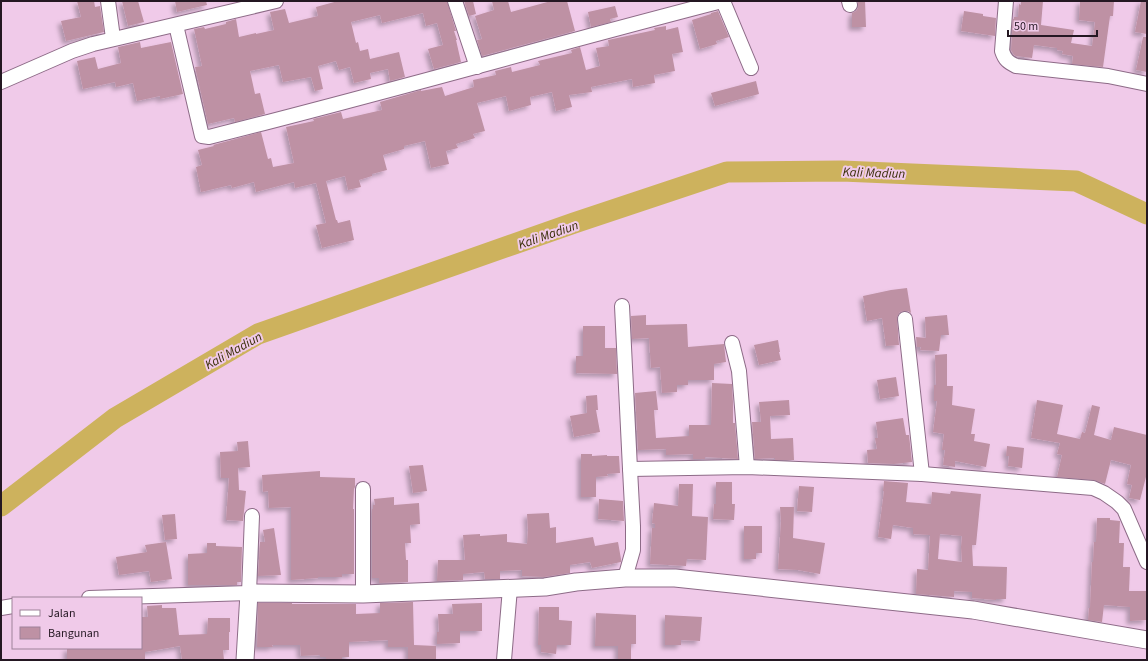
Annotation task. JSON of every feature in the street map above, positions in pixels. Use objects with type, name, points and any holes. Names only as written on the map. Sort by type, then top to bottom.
[{"type":"street","points":[[108,1],[113,38]]},
{"type":"street","points":[[1,82],[72,51],[113,38],[176,25],[276,1]]},
{"type":"street","points":[[455,1],[477,67]]},
{"type":"street","points":[[176,25],[200,132],[204,137],[314,111],[640,22],[723,1],[751,68]]},
{"type":"street","points":[[1006,1],[1002,51],[1004,58],[1008,62],[1016,66],[1108,76],[1147,84]]},
{"type":"street","points":[[622,306],[633,526],[633,550],[625,578]]},
{"type":"street","points":[[905,319],[922,474]]},
{"type":"street","points":[[732,343],[738,371],[747,467]]},
{"type":"street","points":[[630,469],[747,467],[922,474],[1093,488],[1111,497],[1124,509],[1147,562]]},
{"type":"street","points":[[363,489],[363,594]]},
{"type":"street","points":[[245,660],[252,516]]},
{"type":"street","points":[[116,597],[249,592],[363,594],[545,587],[576,582],[625,578],[674,578],[973,610],[1147,640]]},
{"type":"street","points":[[504,660],[510,588]]},
{"type":"street","points":[[1,608],[12,606]]},
{"type":"building","points":[[77,1],[94,1],[95,7],[100,6],[104,32],[66,41],[61,21],[81,17]]},
{"type":"building","points":[[122,1],[138,1],[144,22],[128,26]]},
{"type":"building","points":[[175,1],[206,1],[207,5],[177,12]]},
{"type":"building","points":[[338,1],[447,1],[456,31],[454,31],[461,62],[434,69],[428,49],[443,45],[437,23],[426,26],[423,13],[382,23],[380,15],[351,22],[356,43],[358,42],[360,51],[368,49],[370,59],[399,52],[405,77],[390,81],[388,69],[370,73],[371,79],[354,83],[350,67],[339,70],[336,61],[318,66],[323,89],[315,91],[311,77],[283,82],[279,65],[250,71],[255,94],[260,93],[265,114],[235,122],[234,118],[208,124],[195,67],[202,66],[194,29],[204,27],[205,29],[226,24],[226,22],[236,19],[239,37],[256,34],[274,30],[270,12],[285,9],[289,23],[318,16],[316,7]]},
{"type":"building","points":[[464,1],[473,1],[476,14],[469,16]]},
{"type":"building","points":[[492,1],[508,1],[511,12],[551,1],[567,1],[575,31],[482,56],[477,40],[482,39],[475,16],[494,10]]},
{"type":"building","points":[[858,1],[865,1],[866,27],[852,27],[852,13],[858,8]]},
{"type":"building","points":[[1021,1],[1043,1],[1041,25],[1074,30],[1071,43],[1092,46],[1095,22],[1079,20],[1080,1],[1114,1],[1113,16],[1110,16],[1103,67],[1072,64],[1073,56],[1062,54],[1063,51],[1057,50],[1057,48],[1034,45],[1032,58],[1014,55],[1011,50],[1013,19],[1014,17],[1018,17],[1019,4],[1021,5]]},
{"type":"building","points":[[1141,1],[1147,1],[1147,34],[1135,32]]},
{"type":"building","points":[[615,6],[618,17],[610,19],[611,22],[591,27],[588,12]]},
{"type":"building","points":[[718,11],[729,37],[716,41],[717,44],[700,49],[692,20]]},
{"type":"building","points":[[964,11],[996,18],[995,36],[961,31]]},
{"type":"building","points":[[666,26],[666,30],[678,27],[683,52],[672,54],[675,71],[654,75],[655,83],[633,87],[632,79],[591,87],[592,92],[569,95],[572,107],[556,111],[552,92],[530,97],[531,105],[509,111],[506,96],[477,103],[485,131],[473,134],[475,138],[456,144],[458,148],[446,151],[449,164],[431,168],[425,141],[404,146],[404,149],[383,155],[387,170],[372,174],[372,176],[359,180],[361,187],[348,190],[345,176],[326,181],[336,220],[338,223],[350,220],[354,240],[322,248],[316,225],[326,223],[316,183],[295,188],[294,182],[256,192],[254,182],[232,188],[231,185],[201,192],[196,167],[202,165],[198,150],[261,132],[268,159],[271,158],[273,167],[294,163],[286,127],[314,121],[313,119],[341,112],[343,119],[382,110],[380,102],[421,90],[442,87],[445,96],[474,87],[473,80],[496,75],[495,71],[511,67],[512,72],[540,65],[538,61],[572,53],[571,50],[580,47],[586,70],[600,66],[596,48],[609,46],[608,40],[655,30],[654,28]]},
{"type":"building","points":[[1143,37],[1147,37],[1147,72],[1136,70]]},
{"type":"building","points":[[140,42],[141,48],[171,42],[183,94],[160,99],[160,96],[137,101],[133,83],[116,87],[115,82],[83,89],[77,61],[95,57],[98,69],[121,63],[118,47]]},
{"type":"building","points":[[756,81],[759,94],[715,106],[711,93]]},
{"type":"building","points":[[907,288],[911,313],[908,311],[900,312],[897,317],[899,345],[886,346],[882,318],[867,321],[863,296]]},
{"type":"building","points":[[646,315],[646,325],[687,324],[688,347],[724,344],[726,362],[714,364],[714,380],[688,380],[688,385],[677,385],[677,392],[662,393],[660,367],[651,368],[649,338],[632,339],[631,316]]},
{"type":"building","points":[[947,315],[949,335],[941,335],[939,351],[920,350],[921,347],[917,347],[916,337],[926,338],[925,317]]},
{"type":"building","points":[[583,326],[605,326],[605,348],[616,348],[617,374],[576,373],[576,356],[583,356]]},
{"type":"building","points":[[778,340],[781,360],[759,365],[754,345]]},
{"type":"building","points":[[947,354],[947,386],[953,386],[952,405],[975,409],[971,434],[975,434],[974,441],[990,444],[986,467],[955,461],[955,467],[943,465],[945,450],[942,450],[944,434],[933,432],[937,401],[934,401],[934,385],[936,385],[935,355]]},
{"type":"building","points":[[896,377],[899,396],[880,399],[877,380]]},
{"type":"building","points":[[712,383],[732,384],[733,423],[735,423],[738,459],[705,457],[705,459],[693,459],[693,454],[666,455],[666,449],[638,450],[635,393],[656,391],[658,410],[654,410],[656,438],[689,436],[689,425],[711,425]]},
{"type":"building","points":[[597,395],[598,410],[596,410],[600,432],[574,437],[570,416],[587,413],[586,396]]},
{"type":"building","points":[[789,400],[790,415],[770,416],[771,439],[793,438],[794,460],[775,460],[775,458],[755,459],[752,422],[761,422],[759,402]]},
{"type":"building","points":[[1037,400],[1063,405],[1057,434],[1080,439],[1082,432],[1085,433],[1092,405],[1100,407],[1094,435],[1111,440],[1114,427],[1147,435],[1147,473],[1140,500],[1129,498],[1132,485],[1127,484],[1131,465],[1111,460],[1105,484],[1094,480],[1057,477],[1062,455],[1057,454],[1060,443],[1031,438]]},
{"type":"building","points":[[903,418],[906,435],[909,435],[912,462],[894,464],[868,463],[867,450],[877,449],[875,438],[878,438],[876,422]]},
{"type":"building","points":[[248,441],[250,467],[238,468],[239,490],[246,491],[243,521],[226,520],[229,478],[221,478],[220,452],[238,451],[237,442]]},
{"type":"building","points":[[1007,446],[1024,448],[1022,468],[1008,466],[1009,456],[1006,456]]},
{"type":"building","points":[[581,454],[592,454],[592,456],[619,456],[620,473],[596,477],[596,497],[581,497]]},
{"type":"building","points":[[423,465],[427,491],[413,493],[409,466]]},
{"type":"building","points":[[320,471],[320,477],[355,478],[353,509],[354,574],[342,574],[342,577],[318,577],[291,580],[291,507],[269,508],[268,491],[263,492],[262,475]]},
{"type":"building","points":[[884,481],[908,483],[906,502],[931,504],[932,492],[950,494],[951,491],[981,494],[976,545],[972,545],[973,566],[1007,567],[1006,599],[996,600],[972,598],[972,592],[954,591],[954,597],[916,594],[917,569],[928,570],[930,535],[913,534],[913,528],[893,525],[891,539],[878,537]],"holes":[[[940,534],[962,536],[962,562],[938,559]]]},
{"type":"building","points":[[716,482],[732,482],[732,504],[735,504],[734,520],[713,519],[714,504],[716,504]]},
{"type":"building","points":[[679,484],[693,484],[692,516],[708,517],[706,560],[687,559],[686,566],[650,564],[652,528],[655,528],[655,524],[652,523],[654,503],[678,506]]},
{"type":"building","points":[[799,486],[814,487],[812,512],[797,511]]},
{"type":"building","points":[[394,497],[394,505],[419,503],[420,524],[410,525],[411,543],[405,543],[406,560],[408,560],[408,582],[379,583],[379,578],[372,578],[372,509],[373,505],[375,505],[374,499]]},
{"type":"building","points":[[599,499],[623,501],[624,521],[598,519]]},
{"type":"building","points":[[780,507],[794,507],[793,538],[825,543],[820,574],[798,570],[778,569],[781,521]]},
{"type":"building","points":[[549,513],[550,528],[556,527],[556,543],[593,537],[595,546],[618,542],[621,562],[592,568],[590,562],[570,565],[570,573],[544,577],[522,576],[522,570],[500,571],[500,579],[485,579],[484,572],[463,574],[463,580],[437,581],[438,560],[465,560],[463,535],[480,534],[480,536],[507,534],[507,542],[527,544],[527,514]]},
{"type":"building","points":[[175,514],[177,539],[165,540],[162,515]]},
{"type":"building","points":[[1097,518],[1110,518],[1110,520],[1120,521],[1119,543],[1124,543],[1123,567],[1130,567],[1129,591],[1146,591],[1147,620],[1130,621],[1130,607],[1104,605],[1102,622],[1088,620]]},
{"type":"building","points":[[744,526],[762,526],[762,553],[756,553],[756,559],[744,559]]},
{"type":"building","points":[[274,528],[281,575],[258,576],[260,542],[265,542],[263,530]]},
{"type":"building","points":[[166,542],[172,579],[151,582],[149,571],[119,575],[116,557],[147,552],[145,545]]},
{"type":"building","points":[[207,543],[216,543],[216,546],[242,547],[241,582],[237,582],[237,585],[188,585],[188,554],[207,553]]},
{"type":"building","points":[[413,602],[414,645],[436,646],[436,660],[408,660],[408,647],[388,647],[388,640],[349,642],[349,657],[342,657],[342,660],[326,660],[326,657],[320,657],[320,655],[301,656],[300,645],[272,645],[273,647],[257,647],[258,603],[356,604],[356,614],[380,613],[380,603]]},
{"type":"building","points":[[482,603],[482,631],[460,631],[460,643],[437,644],[437,632],[439,632],[438,614],[453,614],[452,604]]},
{"type":"building","points":[[162,605],[162,608],[176,608],[179,635],[207,634],[208,618],[230,618],[229,650],[223,650],[224,660],[182,660],[180,646],[145,652],[145,660],[67,660],[67,649],[142,649],[142,617],[148,617],[147,606]]},
{"type":"building","points":[[539,607],[559,607],[559,620],[572,621],[571,645],[557,645],[556,654],[541,652],[541,645],[538,645]]},
{"type":"building","points":[[596,613],[636,615],[636,644],[631,644],[631,660],[618,660],[618,646],[595,646]]},
{"type":"building","points":[[665,615],[702,617],[700,641],[681,640],[681,645],[665,645]]},
{"type":"waterway","name":"Kali Madiun","points":[[1,506],[115,418],[258,334],[574,223],[727,172],[842,171],[1076,181],[1147,214]]}]
